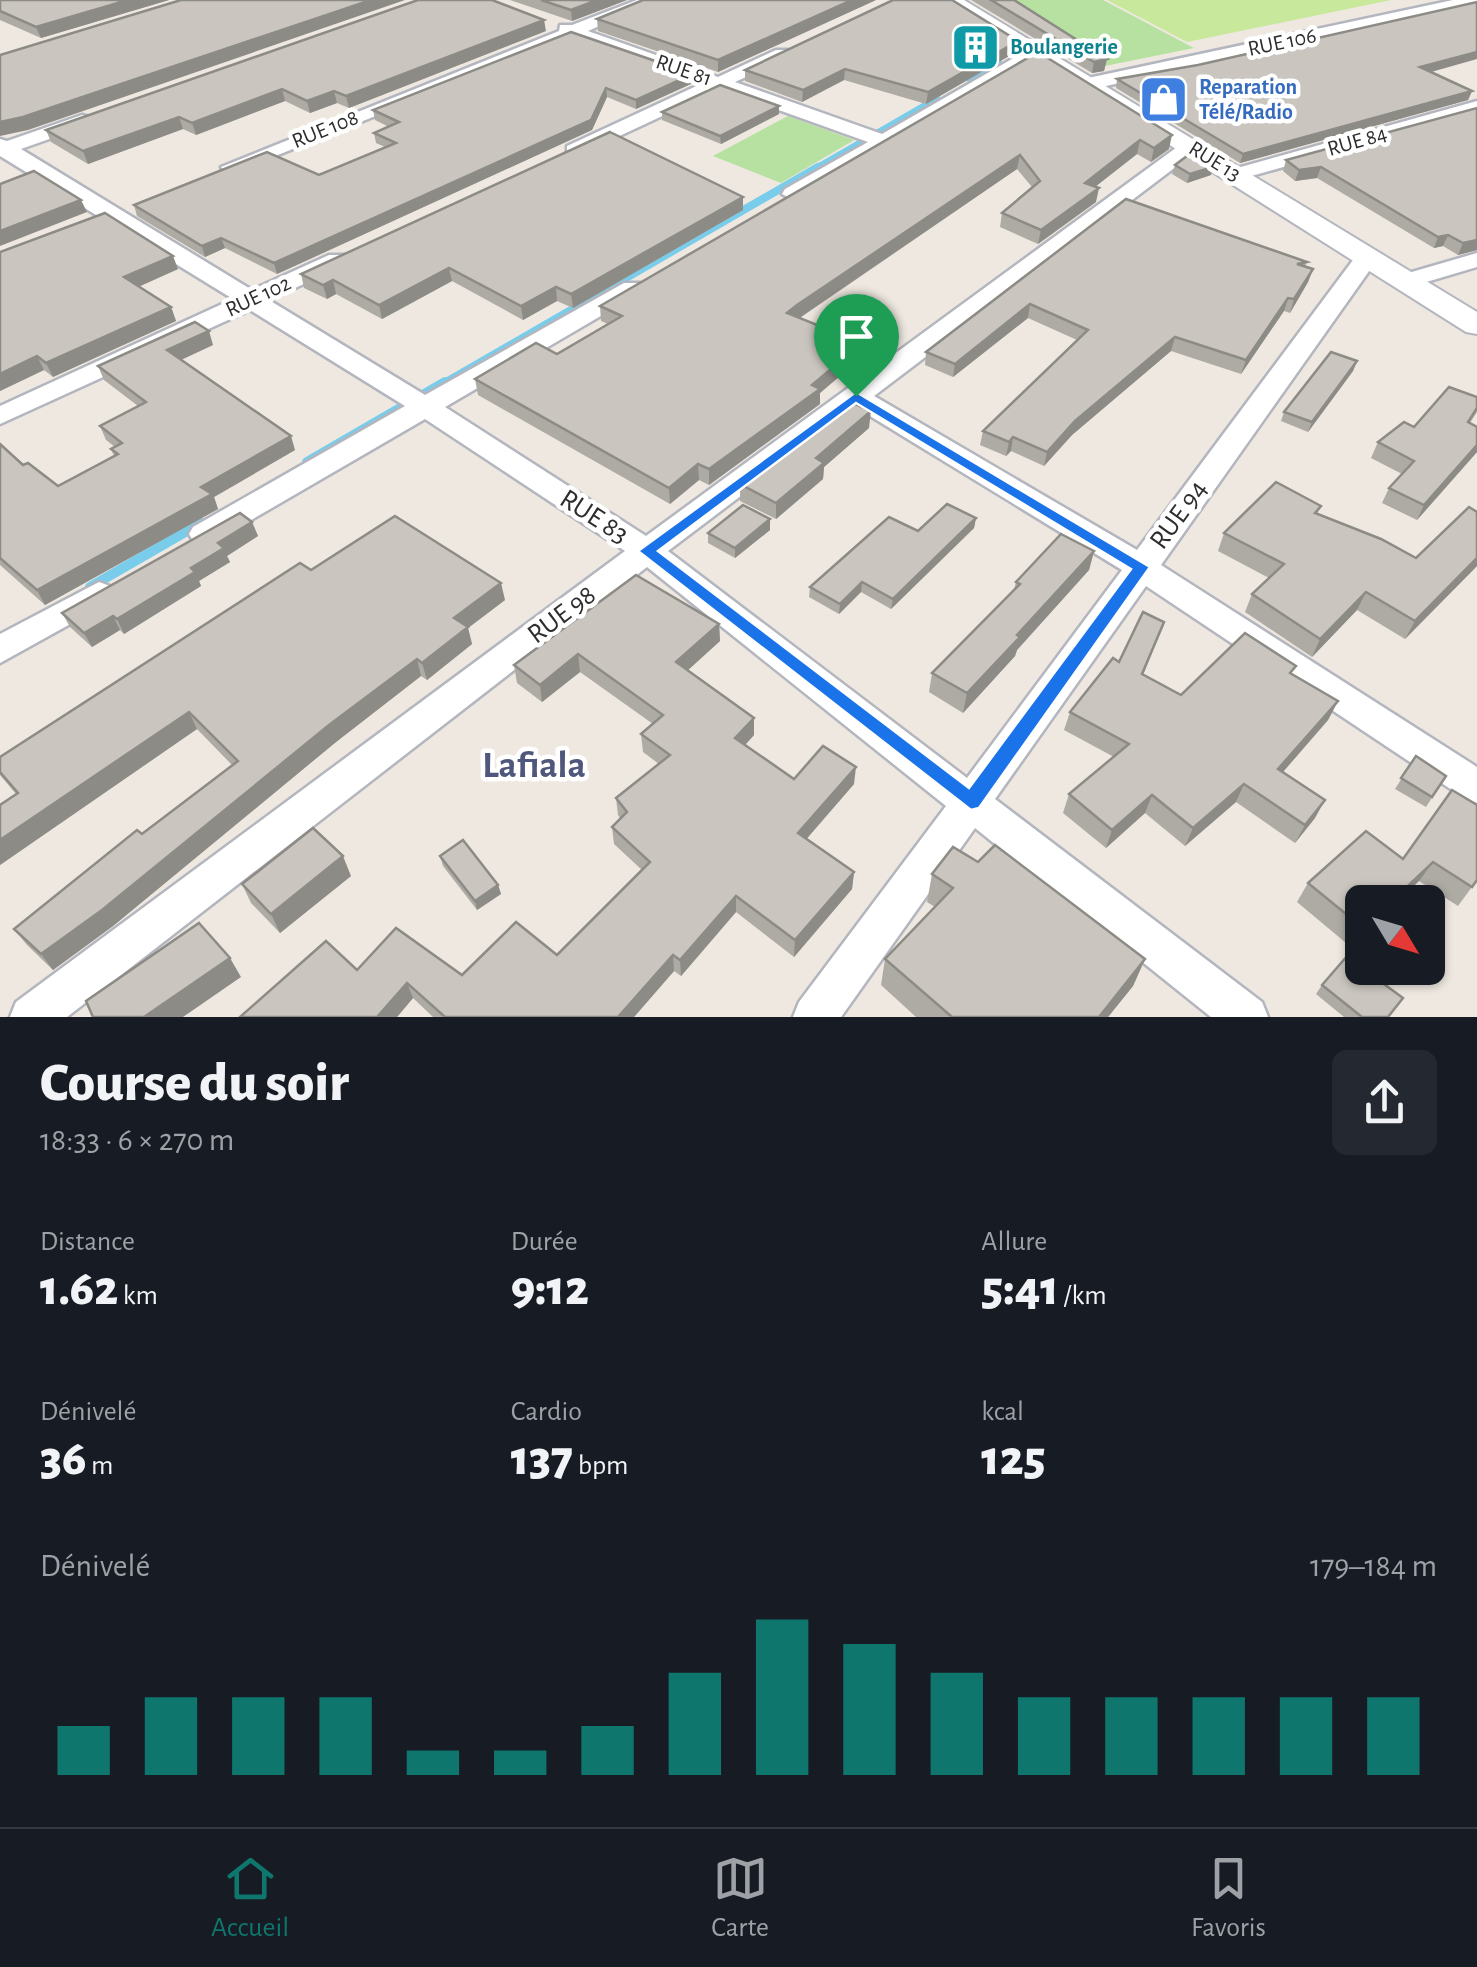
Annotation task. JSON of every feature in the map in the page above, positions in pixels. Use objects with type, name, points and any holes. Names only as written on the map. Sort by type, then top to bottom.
[{"type":"street","name":"RUE 108","points":[[204,177],[651,0]]},
{"type":"street","name":"RUE 13","points":[[950,0],[1477,325]]},
{"type":"street","name":"RUE 106","points":[[1088,84],[1475,0]]},
{"type":"street","name":"RUE 81","points":[[536,19],[884,141]]},
{"type":"street","points":[[557,158],[808,41]]},
{"type":"street","points":[[766,210],[1036,52]]},
{"type":"street","name":"RUE 84","points":[[1237,174],[1477,108]]},
{"type":"street","points":[[2,148],[98,116]]},
{"type":"street","name":"RUE 98","points":[[32,1017],[646,551],[1191,146]]},
{"type":"street","name":"RUE 83","points":[[2,148],[121,210],[252,299],[428,408],[646,551],[1246,1017]]},
{"type":"street","points":[[80,226],[121,210]]},
{"type":"street","name":"RUE 102","points":[[0,416],[360,249]]},
{"type":"street","name":"RUE 94","points":[[815,1017],[1367,257]]},
{"type":"street","points":[[1406,281],[1477,260]]},
{"type":"street","points":[[188,544],[648,279]]},
{"type":"street","points":[[856,396],[1141,567],[1477,787]]},
{"type":"street","points":[[0,650],[120,582]]},
{"type":"green space","points":[[987,0],[1103,0],[1194,48],[1100,67]]},
{"type":"green space","points":[[1107,0],[1391,0],[1187,42]]},
{"type":"green space","points":[[788,116],[854,140],[781,183],[713,156]]},
{"type":"building","points":[[0,0],[128,0],[36,27],[0,11]]},
{"type":"building","points":[[181,0],[371,0],[0,122],[0,55]]},
{"type":"building","points":[[418,0],[492,0],[544,20],[346,96],[334,91],[307,101],[282,89],[192,123],[179,117],[83,151],[46,130]]},
{"type":"building","points":[[541,0],[597,0],[571,10]]},
{"type":"building","points":[[643,0],[852,0],[718,60],[597,19]]},
{"type":"building","points":[[893,0],[952,0],[1018,41],[928,92],[845,69],[803,90],[745,70]]},
{"type":"building","points":[[991,0],[1014,0],[1107,59],[1094,62]]},
{"type":"building","points":[[1477,2],[1477,52],[1420,67],[1472,91],[1243,154],[1117,79],[1198,65]]},
{"type":"building","points":[[571,32],[693,74],[636,100],[606,88],[591,120],[274,263],[221,238],[202,246],[134,205],[267,152],[319,175],[396,143],[374,133],[399,122],[373,110]]},
{"type":"building","points":[[1038,52],[1172,135],[1154,148],[1140,140],[1085,183],[1099,188],[1041,230],[1002,213],[1040,181],[1020,155],[797,305],[787,313],[862,343],[812,385],[820,389],[709,469],[698,464],[669,488],[475,379],[536,343],[557,354],[622,316],[600,306]]},
{"type":"building","points":[[720,85],[779,106],[720,136],[662,112]]},
{"type":"building","points":[[1477,108],[1477,240],[1463,243],[1448,235],[1438,237],[1321,167],[1299,170],[1286,160]]},
{"type":"building","points":[[610,132],[743,197],[571,294],[556,287],[521,306],[449,268],[379,305],[333,280],[323,285],[301,274]]},
{"type":"building","points":[[1191,153],[1213,167],[1190,174],[1175,165]]},
{"type":"building","points":[[34,171],[81,200],[0,231],[0,184]]},
{"type":"building","points":[[1126,199],[1307,262],[1297,264],[1313,269],[1246,360],[1175,337],[1075,421],[1047,452],[1013,437],[1009,442],[983,431],[1088,330],[1030,304],[955,364],[926,352]]},
{"type":"building","points":[[105,213],[173,256],[124,277],[171,307],[46,363],[37,356],[0,374],[0,252]]},
{"type":"building","points":[[195,322],[209,331],[167,350],[291,436],[201,487],[212,494],[37,590],[0,558],[0,444],[23,465],[28,463],[58,486],[118,454],[111,449],[122,443],[100,426],[146,402],[98,366]]},
{"type":"building","points":[[1331,352],[1357,361],[1312,422],[1284,412]]},
{"type":"building","points":[[1449,387],[1477,397],[1477,408],[1468,422],[1477,427],[1477,445],[1424,505],[1389,488],[1414,461],[1378,442],[1404,422],[1414,427]]},
{"type":"building","points":[[851,402],[871,411],[816,458],[824,463],[776,503],[740,484]]},
{"type":"building","points":[[1276,482],[1321,506],[1315,513],[1381,539],[1416,558],[1469,507],[1477,512],[1477,558],[1415,621],[1366,592],[1320,639],[1252,594],[1284,564],[1224,533]]},
{"type":"building","points":[[947,504],[976,518],[893,599],[862,582],[840,604],[810,587],[889,517],[918,531]]},
{"type":"building","points":[[743,505],[770,519],[735,548],[708,533]]},
{"type":"building","points":[[240,513],[252,522],[218,543],[224,548],[191,568],[195,572],[117,619],[113,616],[84,633],[62,613]]},
{"type":"building","points":[[395,516],[501,583],[454,618],[468,627],[422,663],[417,659],[329,725],[102,910],[41,954],[14,929],[137,830],[142,834],[238,761],[189,712],[0,840],[0,805],[18,793],[0,772],[0,757],[300,563],[311,570]]},
{"type":"building","points":[[1061,534],[1094,551],[1017,635],[1020,637],[967,693],[932,673],[1020,584],[1016,582]]},
{"type":"building","points":[[636,575],[719,624],[676,662],[754,718],[735,738],[794,779],[823,746],[856,767],[798,833],[854,872],[795,940],[736,896],[680,960],[673,955],[618,1017],[445,1017],[407,983],[377,1017],[240,1017],[326,941],[357,970],[396,928],[462,975],[516,922],[557,955],[650,862],[612,827],[627,812],[616,798],[670,755],[641,734],[663,715],[578,654],[540,685],[514,665]]},
{"type":"building","points":[[1143,612],[1164,622],[1142,674],[1181,695],[1245,633],[1296,666],[1290,673],[1338,701],[1278,769],[1325,800],[1305,825],[1244,784],[1193,828],[1152,795],[1112,830],[1069,794],[1129,744],[1070,712],[1113,658],[1119,662]]},
{"type":"building","points":[[1416,756],[1446,776],[1432,797],[1401,778]]},
{"type":"building","points":[[1452,790],[1477,805],[1477,880],[1472,887],[1433,862],[1409,885],[1345,885],[1345,913],[1308,883],[1366,831],[1403,859]]},
{"type":"building","points":[[313,828],[343,856],[271,914],[242,884]]},
{"type":"building","points":[[463,840],[498,885],[475,901],[440,856]]},
{"type":"building","points":[[995,845],[1145,959],[1099,1017],[952,1017],[885,959],[953,888],[932,874],[953,847],[978,862]]},
{"type":"building","points":[[199,923],[230,958],[144,1017],[93,1017],[86,1001]]},
{"type":"building","points":[[1345,958],[1345,985],[1385,985],[1403,998],[1388,1017],[1362,1017],[1322,985]]},
{"type":"waterway","points":[[969,79],[999,62]]},
{"type":"waterway","points":[[814,169],[937,98]]},
{"type":"waterway","points":[[441,385],[818,167]]},
{"type":"waterway","points":[[307,462],[445,382]]},
{"type":"waterway","points":[[90,587],[201,523]]},
{"type":"place","name":"Boulangerie","points":[[975,47]]},
{"type":"place","name":"Reparation Télé/Radio","points":[[1164,100]]},
{"type":"district","name":"Lafiala","points":[[534,766]]},
{"type":"route","points":[[856,396],[1141,567],[971,802],[646,551],[856,396]]}]
